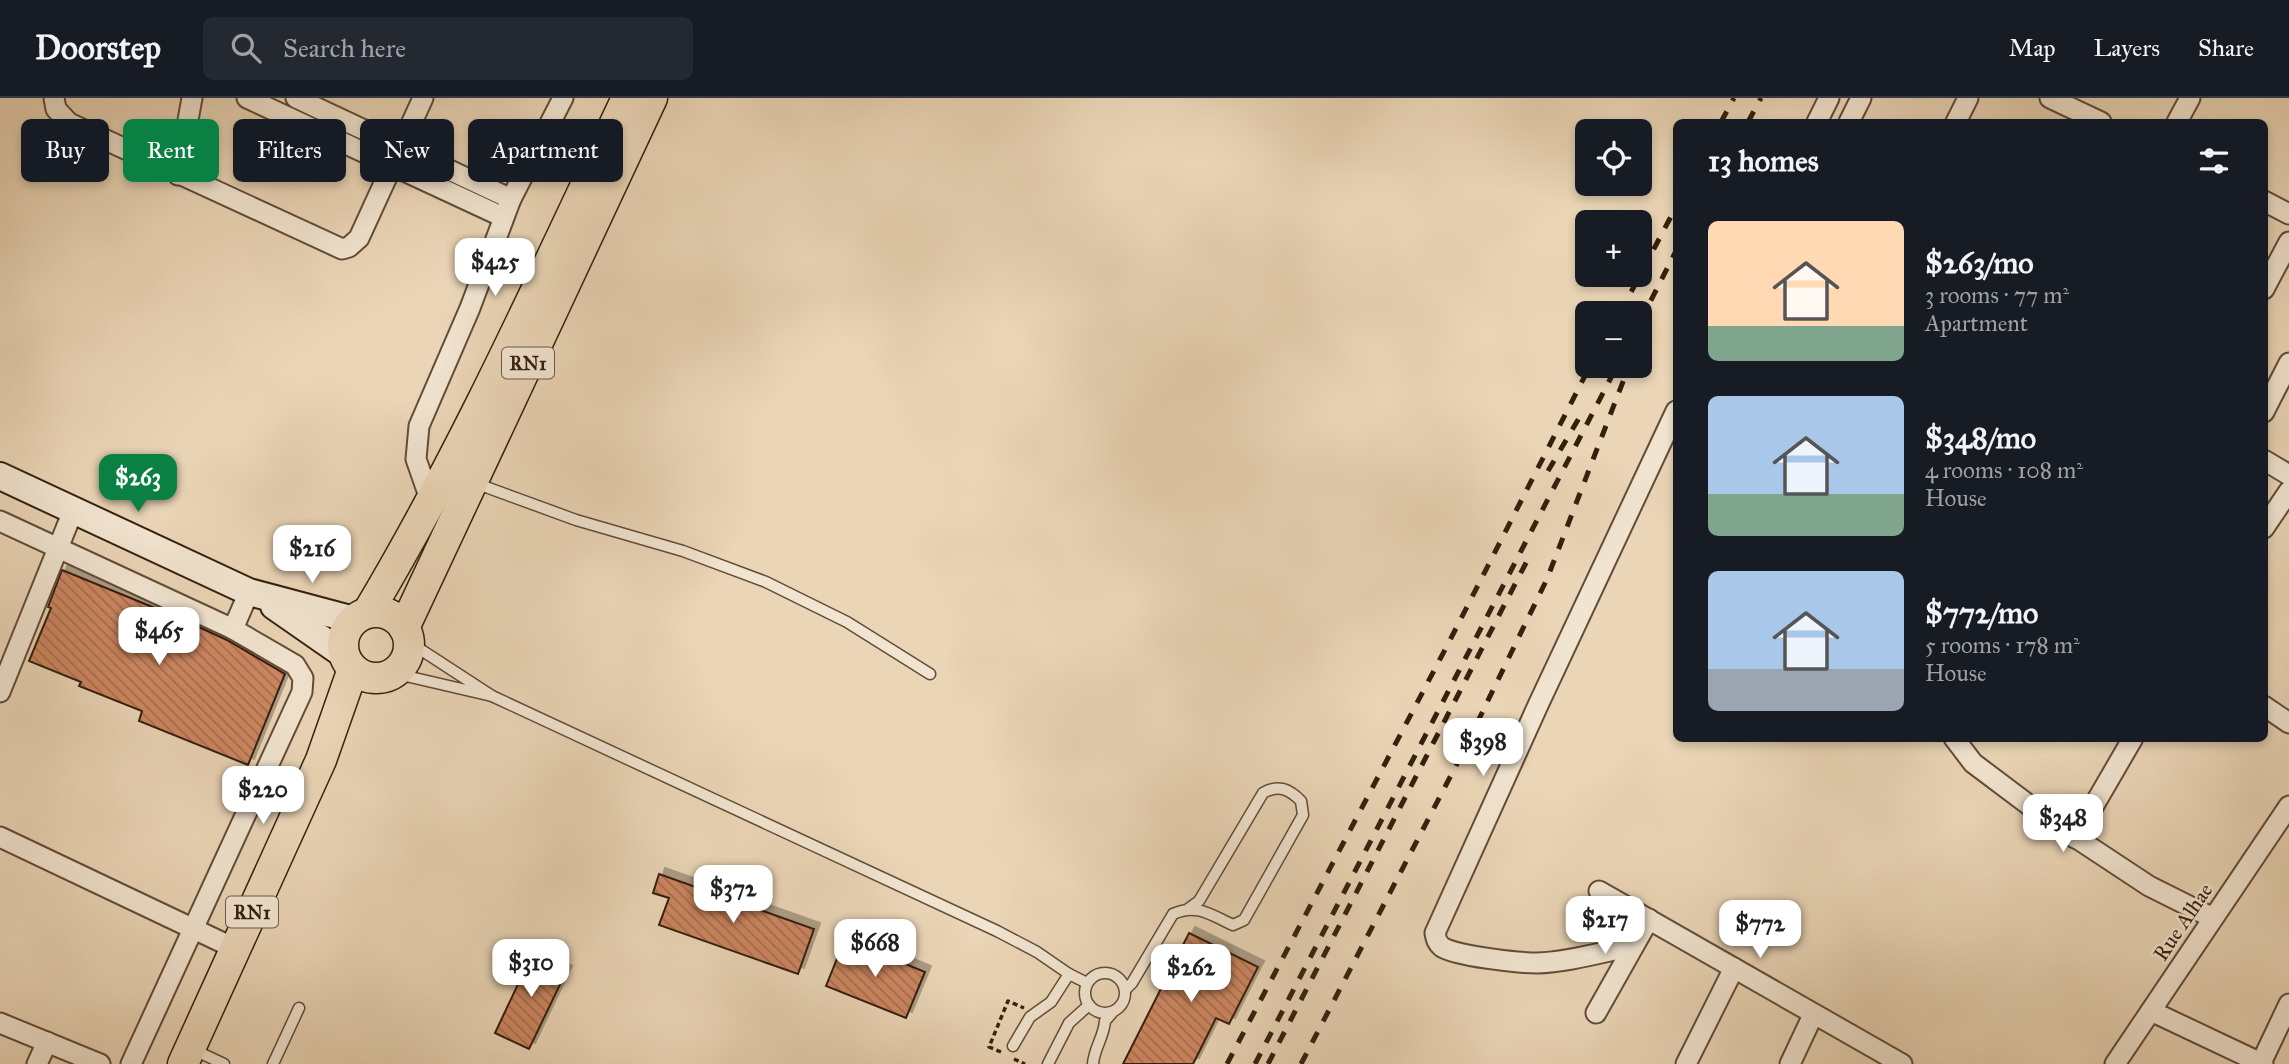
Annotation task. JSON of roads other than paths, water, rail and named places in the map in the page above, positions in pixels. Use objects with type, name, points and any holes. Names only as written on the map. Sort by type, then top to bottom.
[{"type":"main road","name":"RN1","points":[[366,669],[344,636],[361,616],[411,540],[431,502],[527,310],[626,98]]},
{"type":"main road","name":"RN1","points":[[366,669],[402,665],[408,654],[407,635],[472,482],[652,98]]},
{"type":"main road","points":[[0,476],[253,594],[366,669]]},
{"type":"main road","points":[[253,594],[361,616],[389,614],[407,635]]},
{"type":"main road","name":"RN1","points":[[187,1056],[321,760],[366,669]]},
{"type":"street","points":[[54,98],[56,109],[69,123],[123,149]]},
{"type":"street","points":[[188,119],[192,98]]},
{"type":"street","points":[[247,98],[360,151]]},
{"type":"street","points":[[296,98],[360,128]]},
{"type":"street","points":[[414,119],[423,98]]},
{"type":"street","points":[[431,502],[416,459],[419,426],[470,308],[507,208],[563,98]]},
{"type":"street","points":[[1818,119],[1829,98]]},
{"type":"street","points":[[1850,119],[1861,98]]},
{"type":"street","points":[[1958,119],[1968,98]]},
{"type":"street","points":[[2050,98],[2067,109],[2093,119]]},
{"type":"street","points":[[2179,119],[2190,98]]},
{"type":"street","points":[[454,178],[507,208]]},
{"type":"street","points":[[194,182],[342,249],[349,247],[359,238],[385,182]]},
{"type":"street","points":[[436,182],[507,208]]},
{"type":"street","points":[[2268,203],[2289,214]]},
{"type":"street","points":[[2268,281],[2289,242]]},
{"type":"street","points":[[2268,404],[2289,363]]},
{"type":"street","points":[[1633,946],[1539,963],[1516,962],[1445,948],[1437,942],[1435,933],[1673,417]]},
{"type":"street","points":[[2268,462],[2289,475]]},
{"type":"street","points":[[2268,522],[2289,491]]},
{"type":"street","points":[[0,692],[73,511]]},
{"type":"street","points":[[0,521],[233,629],[295,665],[300,671],[302,692],[131,1064]]},
{"type":"street","points":[[233,629],[253,594]]},
{"type":"street","points":[[2268,708],[2289,723]]},
{"type":"street","points":[[1957,742],[1973,763],[2074,838],[2149,886],[2213,918]]},
{"type":"street","points":[[2074,838],[2131,742]]},
{"type":"street","name":"Rue Alhae","points":[[2115,1064],[2289,806]]},
{"type":"street","points":[[0,837],[236,949]]},
{"type":"street","points":[[1599,891],[1896,1062]]},
{"type":"street","points":[[1596,1013],[1649,919]]},
{"type":"street","points":[[1686,1064],[1734,968]]},
{"type":"street","points":[[2151,1011],[2262,1064],[2289,1004]]},
{"type":"street","points":[[1790,1064],[1813,1015]]},
{"type":"street","points":[[0,1023],[100,1064]]},
{"type":"street","points":[[37,1064],[47,1042]]},
{"type":"lane","points":[[472,482],[576,520],[683,551],[766,582],[847,622],[930,674]]},
{"type":"lane","points":[[407,635],[492,696],[997,931],[1037,952],[1087,984]]},
{"type":"lane","points":[[366,669],[492,696]]},
{"type":"lane","points":[[1126,989],[1168,919],[1175,912],[1202,910],[1233,925],[1244,920],[1303,815],[1304,807],[1296,796],[1284,788],[1276,787],[1263,793],[1199,901],[1188,909]]},
{"type":"lane","points":[[1013,1046],[1035,1012],[1051,1002],[1069,974]]},
{"type":"lane","points":[[1093,1064],[1094,1054],[1105,1029],[1105,1021],[1121,1007],[1126,989],[1121,980],[1113,974],[1094,976],[1087,984],[1085,993],[1089,1005],[1102,1014],[1112,1013]]},
{"type":"lane","points":[[1048,1064],[1069,1023],[1089,1005]]},
{"type":"lane","points":[[273,1064],[299,1008]]},
{"type":"lane","points":[[187,1056],[224,1064]]},
{"type":"railway","points":[[1723,119],[1734,98]]},
{"type":"railway","points":[[1750,119],[1761,98]]},
{"type":"railway","points":[[1626,301],[1673,213]]},
{"type":"railway","points":[[1651,301],[1673,257]]},
{"type":"railway","points":[[1227,1064],[1448,644],[1584,378]]},
{"type":"railway","points":[[1255,1064],[1611,378]]},
{"type":"railway","points":[[1301,1064],[1461,756],[1547,579],[1624,378]]},
{"type":"railway","points":[[1548,471],[1582,413]]},
{"type":"railway","points":[[1268,1064],[1529,557]]}]
